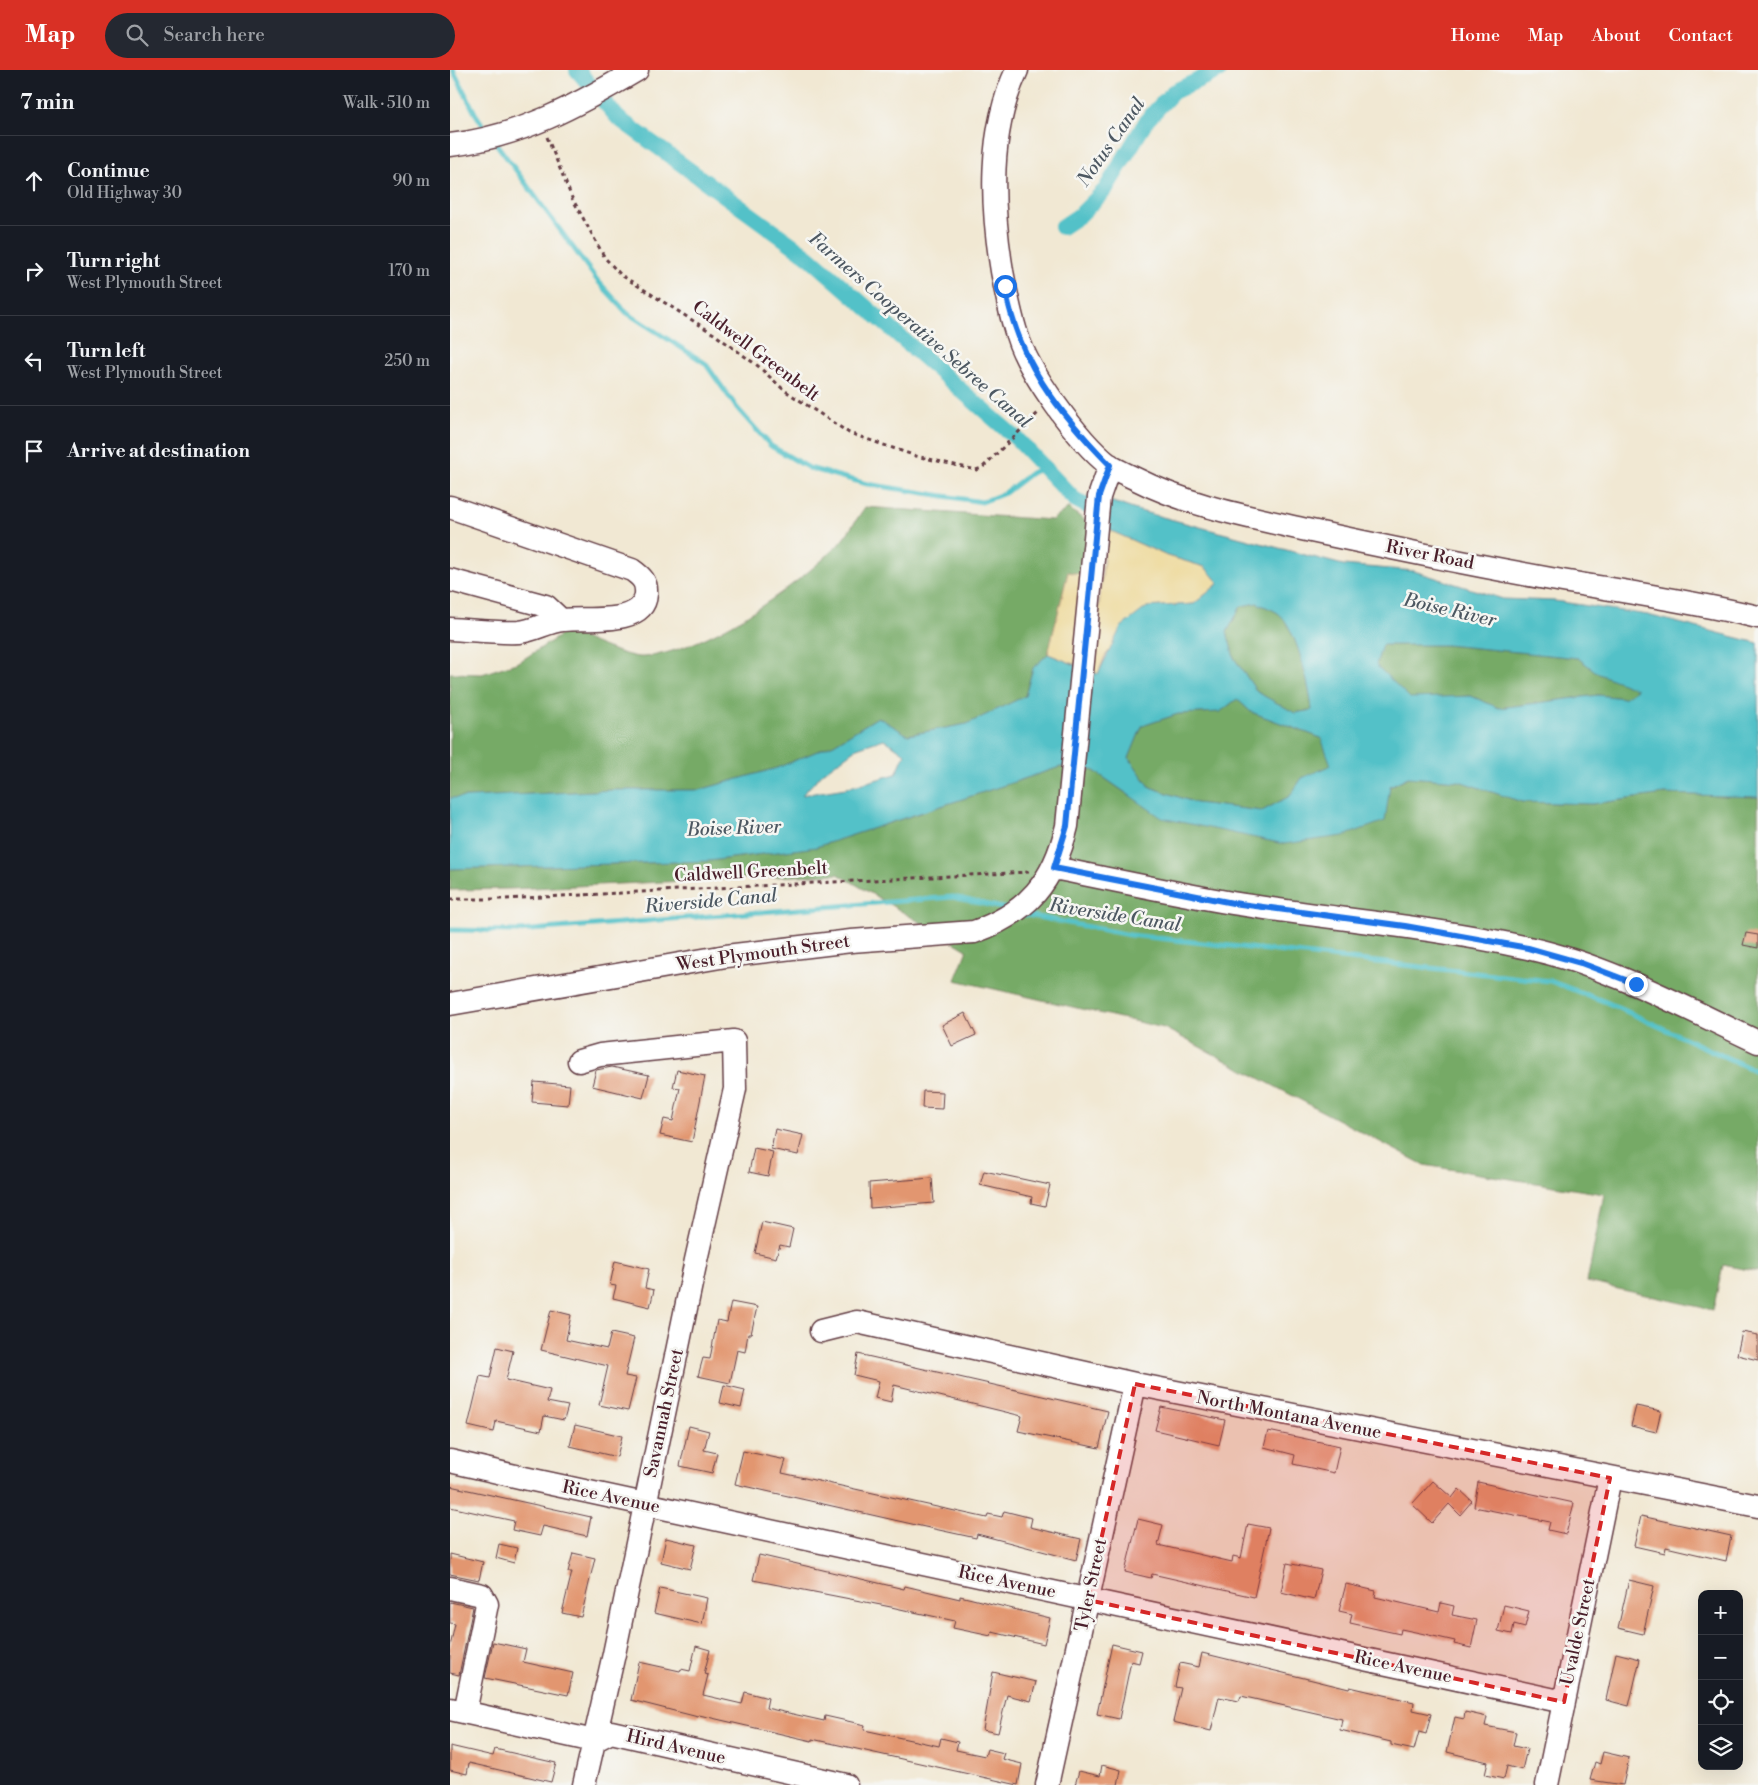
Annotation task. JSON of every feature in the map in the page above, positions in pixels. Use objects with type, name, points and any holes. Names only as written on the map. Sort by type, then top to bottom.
[{"type":"street","points":[[450,145],[494,138],[540,123],[637,70]]},
{"type":"street","points":[[1017,70],[1002,108],[994,175],[996,231],[1006,293],[1017,338],[1033,370],[1063,413],[1110,465]]},
{"type":"street","name":"West Plymouth Street","points":[[450,1004],[734,955],[852,941],[974,932],[1014,913],[1040,890],[1054,868],[1067,826],[1099,496],[1110,465]]},
{"type":"street","name":"River Road","points":[[1110,465],[1181,499],[1210,508],[1379,546],[1715,607],[1758,617]]},
{"type":"street","points":[[450,507],[632,570],[642,577],[647,586],[646,598],[639,609],[629,616],[561,620],[520,632],[450,629]]},
{"type":"street","points":[[450,580],[546,606],[561,620]]},
{"type":"street","points":[[1054,868],[1233,903],[1405,926],[1528,948],[1581,963],[1636,984],[1758,1042]]},
{"type":"street","name":"Savannah Street","points":[[579,1061],[600,1055],[734,1041],[735,1089],[696,1260],[584,1785]]},
{"type":"street","name":"North Montana Avenue","points":[[822,1331],[857,1322],[1135,1384],[1758,1506]]},
{"type":"street","name":"Tyler Street","points":[[1047,1785],[1135,1384]]},
{"type":"street","name":"Rice Avenue","points":[[450,1461],[1564,1702]]},
{"type":"street","name":"Uvalde Street","points":[[1547,1785],[1610,1478]]},
{"type":"street","points":[[450,1588],[482,1595],[487,1604],[457,1710],[594,1741]]},
{"type":"street","name":"Hird Avenue","points":[[594,1741],[611,1732],[846,1785]]},
{"type":"path","name":"Caldwell Greenbelt","points":[[540,123],[572,198],[605,258],[621,275],[714,334],[758,366],[784,390],[849,433],[916,456],[976,470],[982,468],[1028,423]]},
{"type":"path","name":"Caldwell Greenbelt","points":[[450,899],[504,899],[956,877],[1022,873],[1054,868]]},
{"type":"highlighted area","points":[[1135,1384],[1610,1478],[1564,1702],[1088,1600]]},
{"type":"green space","points":[[865,507],[1052,520],[1068,508],[1090,524],[1085,575],[1068,572],[1048,654],[1033,668],[1025,696],[967,724],[907,735],[878,717],[834,744],[777,768],[699,790],[614,790],[450,798],[450,673],[482,674],[519,662],[567,631],[605,647],[643,657],[667,653],[692,644],[744,617],[794,583],[838,545]]},
{"type":"green space","points":[[1257,603],[1278,613],[1285,620],[1291,631],[1305,673],[1312,710],[1294,713],[1257,692],[1234,658],[1227,632],[1241,606]]},
{"type":"green space","points":[[1382,645],[1446,645],[1578,658],[1599,674],[1638,688],[1624,698],[1598,695],[1498,708],[1471,696],[1410,699],[1376,665]]},
{"type":"green space","points":[[1237,699],[1251,712],[1321,738],[1332,765],[1302,778],[1290,796],[1262,811],[1196,803],[1150,787],[1129,758],[1142,726],[1178,714],[1220,712]]},
{"type":"green space","points":[[1060,767],[1093,770],[1127,794],[1226,831],[1284,844],[1408,777],[1459,781],[1522,802],[1592,804],[1664,794],[1758,797],[1758,1272],[1723,1265],[1713,1310],[1587,1282],[1604,1194],[1424,1165],[1164,1028],[955,980],[967,950],[838,874],[450,890],[450,869],[709,861],[816,847]]},
{"type":"sand","points":[[1107,529],[1165,555],[1205,567],[1219,583],[1194,604],[1147,607],[1105,656],[1098,674],[1092,672]]},
{"type":"sand","points":[[1068,572],[1085,575],[1076,665],[1048,654]]},
{"type":"water","name":"Boise River","points":[[1110,501],[1136,510],[1343,565],[1414,571],[1503,599],[1555,601],[1648,615],[1758,643],[1758,797],[1664,794],[1592,804],[1522,802],[1459,781],[1408,777],[1390,786],[1385,821],[1343,836],[1284,844],[1162,818],[1093,770],[1060,767],[816,847],[709,861],[450,869],[450,798],[614,790],[699,790],[777,768],[834,744],[878,717],[908,735],[967,724],[1025,696],[1033,668],[1048,654],[1098,674],[1121,627],[1147,607],[1194,604],[1219,583],[1205,567],[1165,555],[1107,529]],"holes":[[[1257,603],[1278,613],[1285,620],[1301,658],[1312,710],[1295,713],[1257,692],[1234,658],[1227,632],[1241,606]],[[1382,645],[1446,645],[1578,658],[1599,674],[1637,689],[1624,698],[1598,695],[1499,708],[1471,696],[1410,698],[1376,665]],[[1237,699],[1251,712],[1321,738],[1331,765],[1302,778],[1290,796],[1262,811],[1196,803],[1150,787],[1129,758],[1142,726],[1178,714],[1220,712]],[[884,739],[905,754],[896,774],[846,788],[802,795],[824,772],[857,748]]]},
{"type":"building","points":[[1746,933],[1758,935],[1758,948],[1743,945]]},
{"type":"building","points":[[965,1013],[976,1035],[952,1046],[942,1025]]},
{"type":"building","points":[[612,1067],[649,1075],[643,1098],[592,1086],[596,1070]]},
{"type":"building","points":[[677,1070],[705,1076],[692,1142],[660,1135],[664,1119],[673,1121],[680,1088],[673,1087]]},
{"type":"building","points":[[534,1082],[570,1085],[568,1105],[532,1102]]},
{"type":"building","points":[[923,1091],[943,1092],[942,1109],[922,1108]]},
{"type":"building","points":[[775,1129],[803,1135],[798,1155],[771,1149]]},
{"type":"building","points":[[754,1148],[773,1152],[768,1176],[749,1172]]},
{"type":"building","points":[[984,1171],[1050,1185],[1045,1206],[1031,1203],[1032,1197],[980,1185]]},
{"type":"building","points":[[932,1178],[934,1203],[870,1208],[869,1183]]},
{"type":"building","points":[[762,1222],[793,1229],[789,1247],[780,1245],[776,1258],[755,1253]]},
{"type":"building","points":[[615,1261],[649,1269],[645,1288],[654,1290],[650,1307],[613,1298],[616,1286],[610,1285]]},
{"type":"building","points":[[731,1302],[757,1307],[751,1334],[748,1334],[745,1352],[737,1350],[730,1383],[698,1376],[703,1358],[710,1359],[717,1320],[727,1322]]},
{"type":"building","points":[[551,1310],[571,1315],[566,1340],[607,1349],[611,1333],[634,1338],[625,1376],[636,1378],[628,1411],[599,1405],[608,1366],[541,1350]]},
{"type":"building","points":[[1742,1332],[1758,1335],[1758,1360],[1737,1355]]},
{"type":"building","points":[[497,1347],[513,1351],[506,1380],[550,1390],[547,1402],[568,1406],[564,1420],[544,1416],[541,1431],[496,1421],[494,1432],[468,1426],[480,1376],[490,1378]]},
{"type":"building","points":[[858,1354],[1108,1411],[1099,1448],[1018,1431],[1022,1416],[894,1385],[891,1402],[875,1398],[879,1381],[854,1375]]},
{"type":"building","points":[[724,1385],[745,1390],[741,1408],[720,1403]]},
{"type":"building","points":[[1636,1406],[1661,1411],[1656,1432],[1631,1426]]},
{"type":"building","points":[[1161,1407],[1225,1420],[1219,1445],[1155,1430]]},
{"type":"building","points":[[575,1425],[622,1436],[617,1457],[570,1446]]},
{"type":"building","points":[[689,1426],[709,1431],[704,1450],[717,1453],[712,1473],[680,1466]]},
{"type":"building","points":[[1268,1431],[1340,1446],[1334,1473],[1293,1464],[1295,1455],[1264,1447]]},
{"type":"building","points":[[743,1451],[786,1460],[782,1473],[987,1518],[988,1514],[1002,1517],[1004,1511],[1032,1518],[1030,1527],[1081,1539],[1076,1560],[977,1534],[976,1538],[735,1484]]},
{"type":"building","points":[[1433,1481],[1452,1498],[1459,1489],[1472,1501],[1460,1515],[1449,1504],[1432,1523],[1412,1504]]},
{"type":"building","points":[[1478,1482],[1574,1503],[1566,1534],[1548,1530],[1550,1522],[1474,1507]]},
{"type":"building","points":[[450,1486],[591,1517],[587,1536],[543,1526],[540,1536],[512,1530],[514,1521],[450,1507]]},
{"type":"building","points":[[1641,1516],[1731,1536],[1726,1561],[1666,1547],[1665,1553],[1634,1546]]},
{"type":"building","points":[[1138,1519],[1163,1525],[1158,1545],[1232,1562],[1233,1556],[1241,1558],[1248,1524],[1269,1528],[1254,1597],[1152,1574],[1151,1578],[1125,1572]]},
{"type":"building","points":[[666,1538],[696,1545],[690,1569],[661,1562]]},
{"type":"building","points":[[499,1544],[517,1548],[514,1563],[496,1558]]},
{"type":"building","points":[[573,1553],[595,1558],[581,1617],[562,1613],[572,1572],[568,1572]]},
{"type":"building","points":[[450,1554],[483,1562],[479,1580],[450,1574]]},
{"type":"building","points":[[759,1555],[904,1589],[905,1586],[960,1599],[960,1596],[1050,1618],[1044,1644],[992,1632],[991,1636],[953,1628],[955,1621],[753,1580]]},
{"type":"building","points":[[1287,1563],[1321,1570],[1314,1600],[1281,1592]]},
{"type":"building","points":[[1629,1580],[1654,1586],[1643,1634],[1618,1628]]},
{"type":"building","points":[[1346,1584],[1376,1591],[1375,1597],[1439,1612],[1441,1603],[1454,1606],[1452,1615],[1477,1620],[1471,1648],[1454,1644],[1455,1641],[1401,1629],[1400,1634],[1350,1623],[1352,1614],[1339,1611]]},
{"type":"building","points":[[660,1588],[707,1598],[702,1624],[654,1613]]},
{"type":"building","points":[[450,1602],[473,1607],[459,1675],[450,1673],[450,1647],[455,1624],[450,1623]]},
{"type":"building","points":[[1504,1605],[1529,1611],[1525,1627],[1514,1624],[1512,1634],[1498,1631]]},
{"type":"building","points":[[493,1642],[526,1649],[523,1662],[573,1673],[568,1695],[485,1678]]},
{"type":"building","points":[[1112,1644],[1142,1651],[1139,1663],[1131,1661],[1119,1719],[1097,1714]]},
{"type":"building","points":[[696,1646],[710,1650],[704,1674],[708,1675],[703,1695],[742,1704],[745,1692],[768,1698],[766,1708],[824,1721],[825,1716],[865,1725],[864,1730],[939,1746],[941,1738],[958,1742],[956,1750],[985,1756],[987,1749],[1004,1753],[1002,1759],[1022,1764],[1018,1785],[812,1739],[812,1741],[699,1715],[698,1717],[631,1700],[639,1662],[680,1671],[681,1669],[690,1671]]},
{"type":"building","points":[[1202,1653],[1349,1689],[1350,1687],[1414,1702],[1413,1710],[1431,1714],[1426,1734],[1419,1732],[1414,1750],[1391,1745],[1391,1742],[1340,1730],[1342,1719],[1241,1696],[1239,1701],[1219,1697],[1211,1731],[1173,1722],[1181,1688],[1175,1687],[1180,1663],[1199,1667]]},
{"type":"building","points":[[1616,1653],[1640,1659],[1629,1706],[1606,1700]]},
{"type":"building","points":[[993,1672],[1036,1682],[1031,1701],[1007,1695],[998,1733],[983,1730]]},
{"type":"building","points":[[1465,1712],[1487,1717],[1485,1726],[1516,1732],[1513,1746],[1527,1749],[1522,1770],[1507,1766],[1504,1779],[1485,1775],[1488,1762],[1447,1752],[1455,1717],[1464,1719]]},
{"type":"building","points":[[450,1746],[493,1756],[495,1749],[556,1763],[551,1782],[469,1763],[467,1774],[450,1770]]},
{"type":"building","points":[[1603,1752],[1629,1758],[1623,1785],[1590,1780],[1595,1762],[1600,1764]]},
{"type":"building","points":[[1102,1765],[1121,1770],[1118,1785],[1075,1785],[1079,1771],[1100,1776]]},
{"type":"waterway","points":[[453,70],[475,113],[488,133]]},
{"type":"waterway","name":"Farmers Cooperative Sebree Canal","points":[[577,70],[618,118],[809,257],[1018,440],[1074,499],[1106,516]]},
{"type":"waterway","name":"Notus Canal","points":[[1062,227],[1080,215],[1105,190],[1147,120],[1173,92],[1220,70]]},
{"type":"waterway","points":[[495,142],[597,280],[627,313],[705,363],[737,408],[771,446],[809,468],[867,484],[982,502],[1005,493],[1031,473],[1043,467]]},
{"type":"waterway","name":"Riverside Canal","points":[[450,930],[518,931],[953,897],[1007,909]]},
{"type":"waterway","name":"Riverside Canal","points":[[1022,914],[1130,935],[1550,981],[1606,1002],[1758,1072]]},
{"type":"route","points":[[1005,286],[1017,338],[1033,370],[1083,438],[1110,465],[1099,496],[1067,826],[1062,849],[1054,868],[1233,903],[1405,926],[1528,948],[1581,963],[1636,984]]}]
